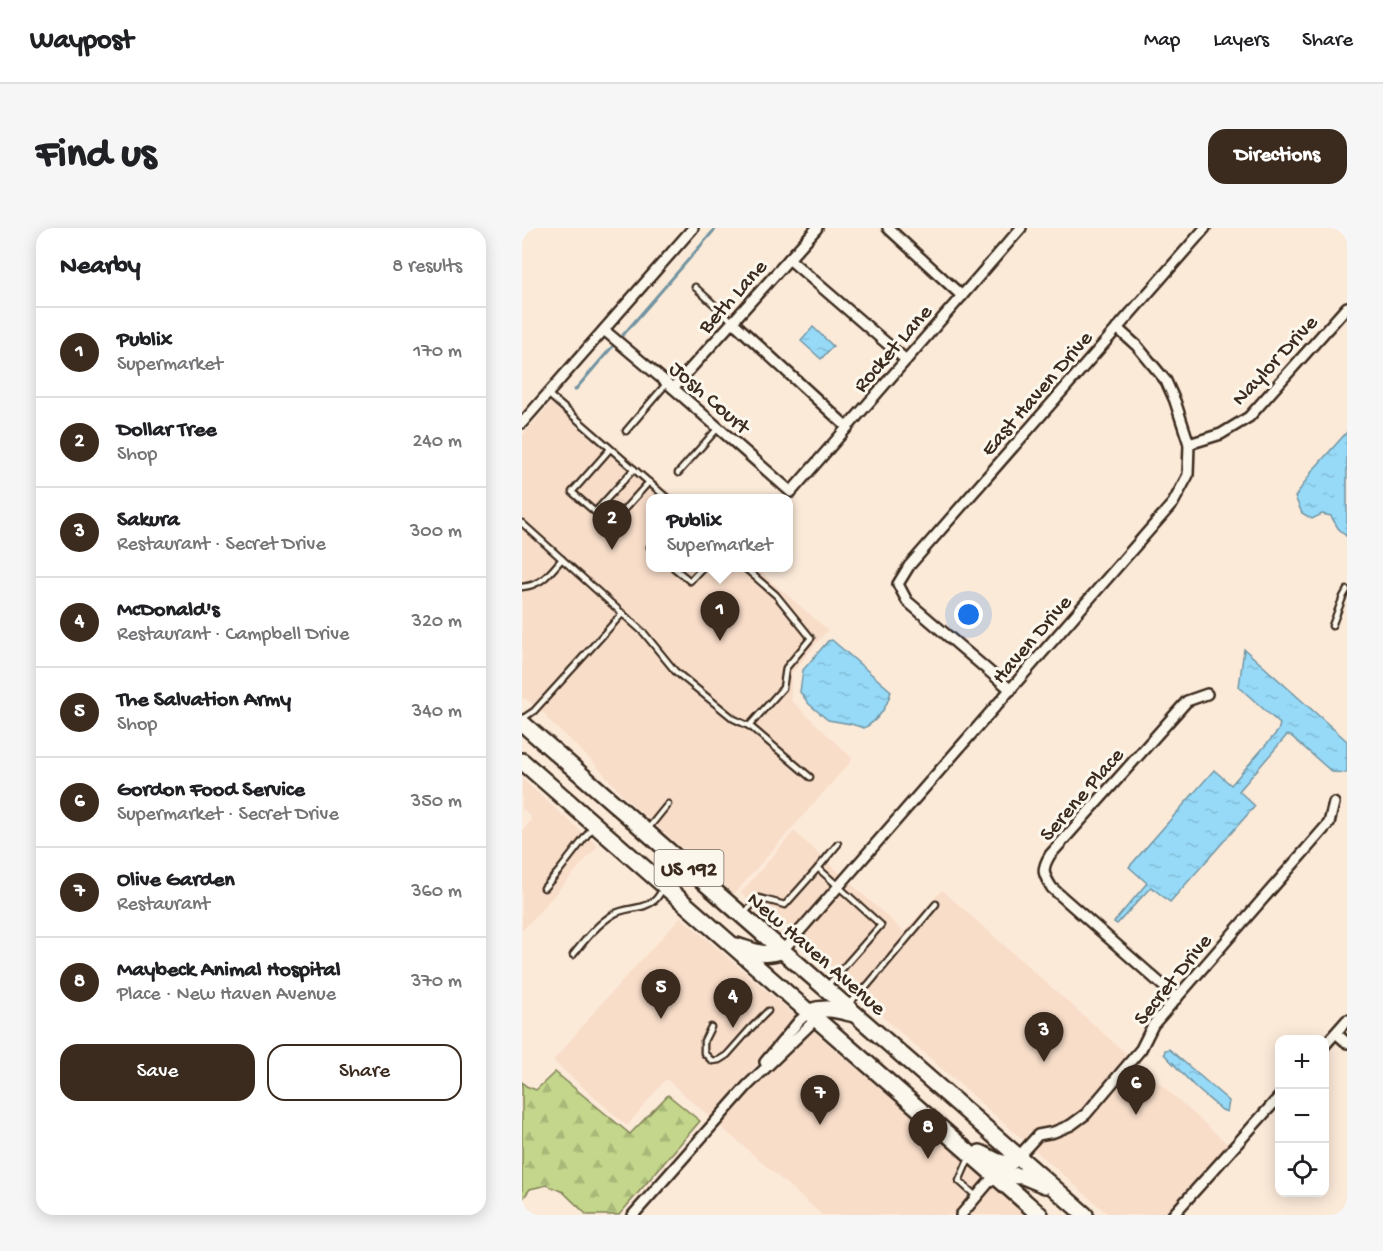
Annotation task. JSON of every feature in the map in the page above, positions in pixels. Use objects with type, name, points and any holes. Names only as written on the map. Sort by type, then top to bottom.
[{"type":"main road","name":"New Haven Avenue","points":[[522,721],[1085,1215]]},
{"type":"main road","name":"US 192","points":[[522,761],[1040,1215]]},
{"type":"main road","points":[[731,944],[765,954],[783,950]]},
{"type":"main road","points":[[813,1016],[818,1009],[851,1010]]},
{"type":"main road","points":[[971,1154],[980,1153],[993,1161],[1003,1163],[1018,1157]]},
{"type":"main road","points":[[995,1175],[1023,1176],[1056,1190]]},
{"type":"street","points":[[522,423],[693,228]]},
{"type":"street","name":"Beth Lane","points":[[670,386],[733,322],[817,228]]},
{"type":"street","points":[[888,228],[962,296]]},
{"type":"street","name":"Rocket Lane","points":[[791,492],[1021,228]]},
{"type":"street","name":"East Haven Drive","points":[[1011,690],[907,601],[898,584],[909,566],[1205,228]]},
{"type":"street","points":[[789,259],[906,360]]},
{"type":"street","name":"Naylor Drive","points":[[1189,444],[1221,434],[1250,417],[1347,307]]},
{"type":"street","points":[[733,322],[847,428]]},
{"type":"street","name":"Haven Drive","points":[[783,950],[1173,503],[1188,475],[1189,444],[1166,381],[1137,346],[1117,328]]},
{"type":"street","name":"Josh Court","points":[[604,330],[791,492]]},
{"type":"street","name":"Serene Place","points":[[1177,998],[1052,888],[1045,877],[1044,866],[1050,855],[1187,701],[1207,694]]},
{"type":"street","name":"Secret Drive","points":[[1018,1157],[1038,1135],[1071,1125],[1086,1114],[1141,1049],[1153,1025],[1329,823],[1334,802]]},
{"type":"street","points":[[633,1215],[747,1086],[775,1048],[799,1021],[813,1016]]},
{"type":"street","points":[[1329,1041],[1347,1020]]},
{"type":"street","points":[[1336,1033],[1347,1043]]},
{"type":"street","points":[[1173,1215],[1275,1102]]},
{"type":"street","points":[[961,1215],[995,1175]]},
{"type":"lane","points":[[695,287],[733,322]]},
{"type":"lane","points":[[626,431],[670,386]]},
{"type":"lane","points":[[548,394],[662,494]]},
{"type":"lane","points":[[678,473],[718,428]]},
{"type":"lane","points":[[610,449],[572,492],[610,525],[649,482]]},
{"type":"lane","points":[[595,512],[634,469]]},
{"type":"lane","points":[[522,523],[644,633],[675,671],[735,719],[749,726],[810,777]]},
{"type":"lane","points":[[522,587],[541,582],[562,559]]},
{"type":"lane","points":[[680,572],[690,581],[698,572]]},
{"type":"lane","points":[[749,726],[783,688],[786,668],[811,638],[776,595],[751,572]]},
{"type":"lane","points":[[1332,626],[1347,590]]},
{"type":"lane","points":[[522,721],[534,711],[622,614]]},
{"type":"lane","points":[[646,831],[668,804]]},
{"type":"lane","points":[[544,888],[595,825]]},
{"type":"lane","points":[[742,915],[759,898],[785,905],[838,844]]},
{"type":"lane","points":[[818,868],[881,925],[826,988]]},
{"type":"lane","points":[[573,955],[597,927],[608,918],[617,912],[648,904],[656,899],[665,886]]},
{"type":"lane","points":[[851,1010],[867,986],[936,904]]},
{"type":"lane","points":[[711,1027],[704,1041],[704,1053],[712,1061],[727,1055],[768,1011]]},
{"type":"lane","points":[[971,1154],[958,1181],[976,1197]]},
{"type":"shaded area","points":[[557,396],[671,494],[646,494],[646,572],[761,572],[828,630],[791,674],[791,700],[853,759],[734,894],[625,798],[594,763],[547,719],[546,715],[525,698],[522,700],[522,436]]},
{"type":"shaded area","points":[[522,779],[598,846],[522,931],[522,835],[531,820],[522,809]]},
{"type":"shaded area","points":[[794,831],[904,932],[942,890],[1229,1145],[1175,1205],[1175,1212],[1179,1215],[1109,1215],[741,893]]},
{"type":"shaded area","points":[[681,917],[796,1016],[711,1118],[666,1079],[627,1126],[553,1061],[600,1005]]},
{"type":"shaded area","points":[[812,1030],[985,1179],[954,1215],[822,1215],[719,1125],[751,1089]]},
{"type":"shaded area","points":[[993,1186],[1026,1215],[968,1215]]},
{"type":"green space","points":[[555,1072],[630,1134],[668,1095],[700,1121],[619,1215],[587,1215],[563,1192],[547,1185],[530,1189],[522,1200],[522,1082],[536,1090]]},
{"type":"water","points":[[813,327],[833,346],[821,359],[801,341]]},
{"type":"water","points":[[1347,432],[1347,537],[1331,516],[1322,514],[1312,519],[1302,513],[1295,497],[1313,470]]},
{"type":"water","points":[[832,640],[891,691],[882,713],[864,728],[828,720],[809,704],[800,692],[803,670],[828,641]]},
{"type":"water","points":[[1244,649],[1347,741],[1347,773],[1332,772],[1287,735],[1239,791],[1255,806],[1170,902],[1151,887],[1117,924],[1114,922],[1147,883],[1129,867],[1214,770],[1231,785],[1278,731],[1280,724],[1239,687]]},
{"type":"water","points":[[1169,1049],[1229,1101],[1227,1112],[1196,1088],[1164,1054],[1165,1050]]},
{"type":"waterway","points":[[623,335],[716,228]]},
{"type":"waterway","points":[[575,390],[612,347]]},
{"type":"place","name":"Dollar Tree","points":[[612,550]]},
{"type":"place","name":"Publix","points":[[720,641]]},
{"type":"place","name":"The Salvation Army","points":[[661,1019]]},
{"type":"place","name":"McDonald's","points":[[733,1028]]},
{"type":"place","name":"Sakura","points":[[1044,1062]]},
{"type":"place","name":"Gordon Food Service","points":[[1136,1115]]},
{"type":"place","name":"Olive Garden","points":[[820,1125]]},
{"type":"place","name":"Maybeck Animal Hospital","points":[[928,1159]]}]
